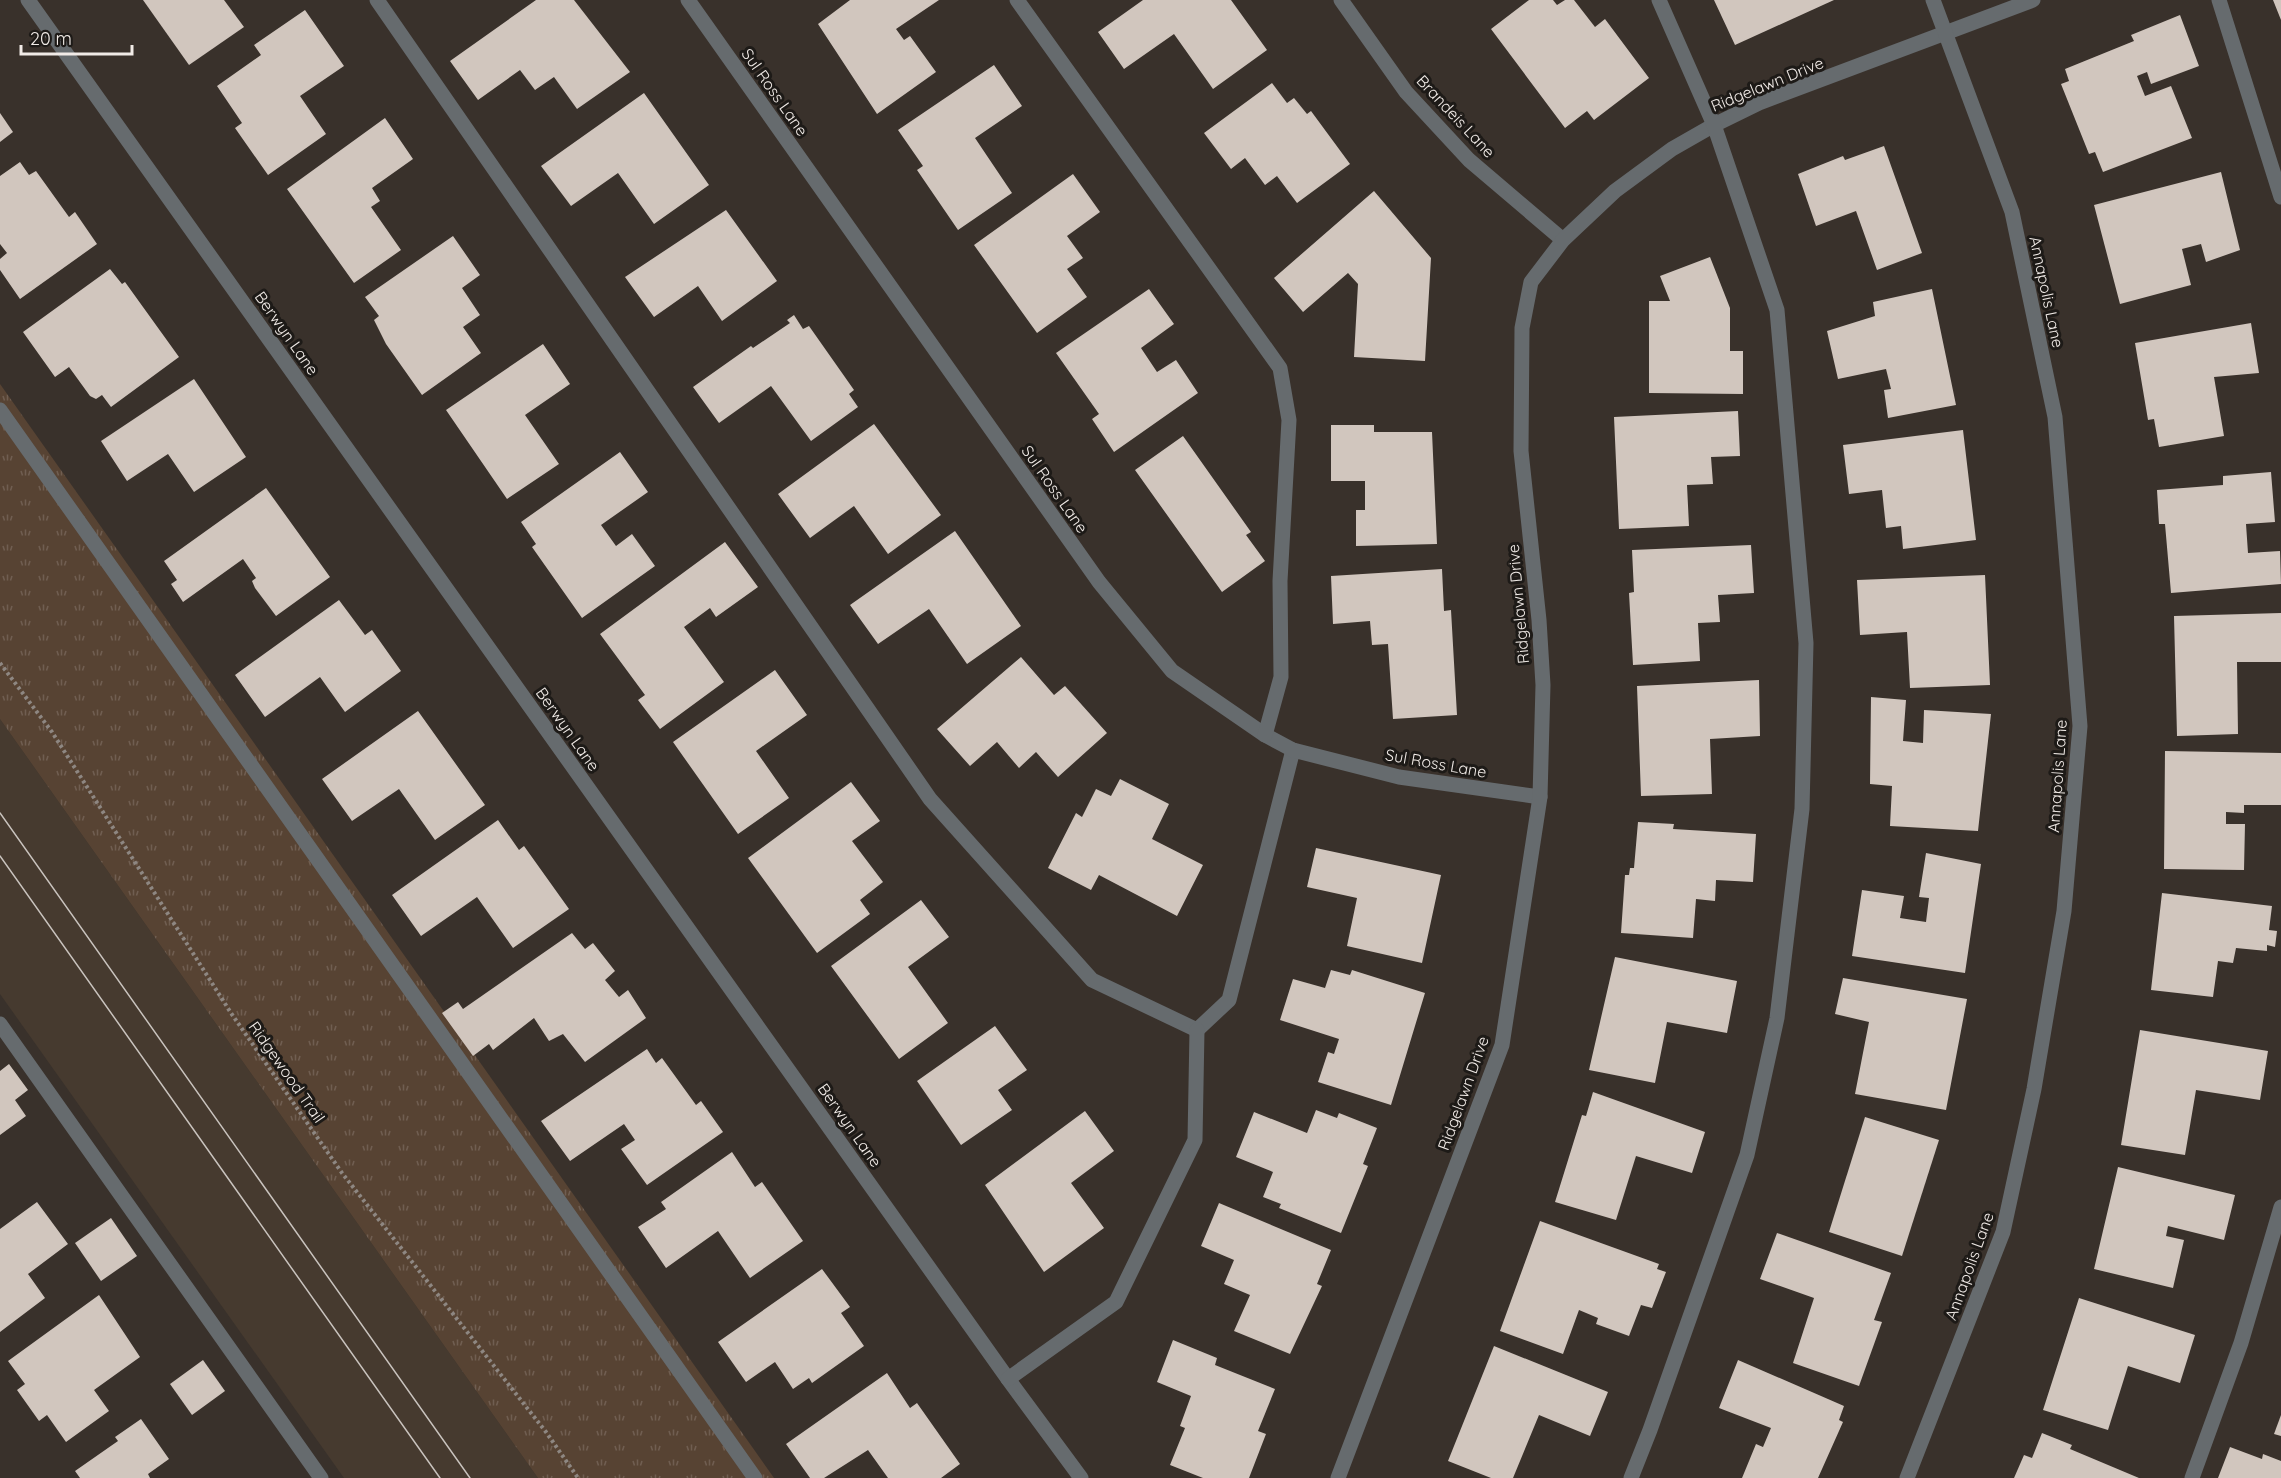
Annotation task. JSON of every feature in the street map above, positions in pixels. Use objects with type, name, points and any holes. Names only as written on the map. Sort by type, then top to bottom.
[{"type":"street","name":"Berwyn Lane","points":[[28,0],[1008,1379],[1081,1478]]},
{"type":"street","points":[[377,0],[930,799],[1092,980],[1197,1030]]},
{"type":"street","name":"Sul Ross Lane","points":[[688,0],[1099,582],[1172,671],[1265,735],[1293,750],[1399,777],[1540,797]]},
{"type":"street","points":[[1017,0],[1280,368],[1289,420],[1280,581],[1281,677],[1265,735]]},
{"type":"street","name":"Brandeis Lane","points":[[1341,0],[1406,92],[1469,160],[1563,240]]},
{"type":"street","points":[[1631,1478],[1747,1155],[1777,1018],[1802,809],[1806,643],[1778,310],[1714,124],[1659,0]]},
{"type":"street","name":"Annapolis Lane","points":[[1907,1478],[2003,1232],[2034,1089],[2064,910],[2080,726],[2055,417],[2012,212],[1933,0]]},
{"type":"street","name":"Ridgelawn Drive","points":[[1338,1478],[1502,1045],[1540,797],[1543,685],[1539,620],[1521,451],[1521,328],[1531,282],[1563,240],[1615,191],[1672,149],[1714,124],[1759,103],[2033,0]]},
{"type":"street","points":[[2219,0],[2281,197]]},
{"type":"street","points":[[0,410],[755,1478]]},
{"type":"street","points":[[1008,1379],[1116,1302],[1195,1140],[1197,1030],[1229,1000],[1293,750]]},
{"type":"street","points":[[0,1024],[321,1478]]},
{"type":"street","points":[[2192,1478],[2241,1343],[2281,1207]]},
{"type":"path","name":"Ridgewood Trail","points":[[0,663],[52,732],[231,1013],[342,1173],[546,1432],[578,1478]]},
{"type":"shaded area","points":[[0,719],[538,1478],[344,1478],[0,994]]},
{"type":"green space","points":[[0,384],[774,1478],[538,1478],[0,719]]},
{"type":"building","points":[[143,0],[224,0],[244,27],[189,65]]},
{"type":"building","points":[[536,0],[574,0],[630,72],[577,109],[554,77],[535,90],[520,70],[478,100],[450,61]]},
{"type":"building","points":[[850,0],[939,0],[896,29],[904,40],[910,36],[936,72],[877,114],[818,24]]},
{"type":"building","points":[[1143,0],[1231,0],[1267,50],[1213,89],[1174,34],[1124,69],[1098,32]]},
{"type":"building","points":[[1529,0],[1553,0],[1557,5],[1565,0],[1574,0],[1595,27],[1605,19],[1649,78],[1594,120],[1587,111],[1565,128],[1491,29]]},
{"type":"building","points":[[1714,0],[1834,0],[1735,45]]},
{"type":"building","points":[[2273,0],[2281,0],[2281,20]]},
{"type":"building","points":[[305,10],[344,66],[300,96],[326,134],[268,175],[235,128],[242,123],[217,86],[261,55],[254,45]]},
{"type":"building","points":[[2180,15],[2199,66],[2151,84],[2147,72],[2137,76],[2145,96],[2171,86],[2192,138],[2103,172],[2095,152],[2089,154],[2061,84],[2069,81],[2065,69],[2134,41],[2131,35]]},
{"type":"building","points":[[994,65],[1022,106],[975,138],[1012,193],[958,230],[917,170],[923,166],[898,130]]},
{"type":"building","points":[[1272,83],[1287,103],[1294,98],[1307,114],[1311,111],[1350,164],[1297,203],[1277,176],[1265,185],[1245,158],[1231,169],[1204,133]]},
{"type":"building","points":[[644,93],[709,185],[654,224],[618,173],[571,206],[541,166]]},
{"type":"building","points":[[0,113],[13,132],[0,142]]},
{"type":"building","points":[[385,118],[413,159],[372,188],[380,201],[371,207],[401,250],[354,283],[287,189]]},
{"type":"building","points":[[1884,146],[1922,253],[1877,270],[1856,211],[1816,226],[1798,174],[1843,156],[1845,160]]},
{"type":"building","points":[[20,162],[29,175],[36,171],[69,217],[75,212],[97,244],[20,299],[0,270],[0,259],[7,253],[0,244],[0,176]]},
{"type":"building","points":[[2221,172],[2240,250],[2206,262],[2201,244],[2182,249],[2191,285],[2120,304],[2094,205]]},
{"type":"building","points":[[1073,174],[1100,212],[1067,236],[1083,258],[1067,269],[1087,297],[1037,333],[974,245]]},
{"type":"building","points":[[1374,191],[1431,258],[1425,361],[1354,357],[1358,284],[1348,273],[1303,312],[1274,278]]},
{"type":"building","points":[[726,210],[777,281],[722,321],[698,286],[654,317],[625,277]]},
{"type":"building","points":[[453,236],[480,275],[462,288],[480,315],[463,327],[481,353],[422,395],[386,344],[374,320],[379,316],[365,297]]},
{"type":"building","points":[[1710,257],[1730,308],[1730,351],[1743,351],[1743,394],[1649,393],[1649,301],[1670,301],[1660,276]]},
{"type":"building","points":[[110,269],[122,284],[125,282],[179,357],[111,407],[102,395],[96,399],[90,396],[69,367],[55,377],[23,332]]},
{"type":"building","points":[[1149,289],[1174,324],[1141,348],[1157,372],[1176,360],[1198,393],[1114,452],[1092,419],[1099,414],[1056,353]]},
{"type":"building","points":[[1932,289],[1956,405],[1888,418],[1884,390],[1891,389],[1886,369],[1838,379],[1827,331],[1875,316],[1873,302]]},
{"type":"building","points":[[794,315],[803,329],[809,326],[854,390],[849,394],[858,407],[811,441],[771,386],[719,423],[693,387],[751,346],[753,348],[790,323],[787,320]]},
{"type":"building","points":[[2251,323],[2259,373],[2214,377],[2224,436],[2159,447],[2154,419],[2148,420],[2135,343]]},
{"type":"building","points":[[543,344],[570,384],[525,415],[559,464],[507,499],[446,410]]},
{"type":"building","points":[[194,379],[246,457],[194,492],[168,454],[127,481],[101,441]]},
{"type":"building","points":[[1738,411],[1740,456],[1711,457],[1713,484],[1687,485],[1689,526],[1619,529],[1614,417]]},
{"type":"building","points":[[874,424],[941,515],[888,554],[854,506],[810,538],[778,494]]},
{"type":"building","points":[[1331,425],[1374,425],[1374,432],[1432,432],[1437,544],[1356,546],[1356,510],[1365,510],[1365,481],[1331,481]]},
{"type":"building","points":[[1963,430],[1976,540],[1903,549],[1901,526],[1886,528],[1882,490],[1849,494],[1843,445]]},
{"type":"building","points":[[1183,436],[1251,532],[1246,535],[1265,561],[1222,592],[1135,470]]},
{"type":"building","points":[[620,452],[648,492],[601,525],[616,546],[632,534],[655,566],[582,618],[532,547],[536,544],[521,522]]},
{"type":"building","points":[[2271,472],[2275,522],[2246,524],[2248,553],[2280,551],[2281,584],[2171,593],[2165,524],[2159,524],[2157,490],[2223,485],[2223,476]]},
{"type":"building","points":[[266,488],[330,577],[276,616],[255,588],[252,581],[256,578],[243,559],[183,602],[171,584],[177,580],[164,561]]},
{"type":"building","points":[[955,531],[1021,626],[967,664],[929,609],[878,644],[850,605]]},
{"type":"building","points":[[725,542],[758,587],[716,617],[710,608],[684,627],[724,682],[660,729],[638,700],[645,695],[600,634]]},
{"type":"building","points":[[1751,545],[1754,593],[1718,595],[1720,622],[1698,623],[1700,661],[1633,665],[1629,593],[1634,592],[1632,550]]},
{"type":"building","points":[[1442,569],[1444,611],[1451,610],[1457,715],[1393,719],[1388,644],[1372,645],[1370,621],[1333,624],[1331,576]]},
{"type":"building","points":[[1985,575],[1990,685],[1910,688],[1907,632],[1860,635],[1857,580]]},
{"type":"building","points":[[339,600],[365,635],[372,630],[401,671],[345,712],[320,677],[265,717],[235,675]]},
{"type":"building","points":[[2281,613],[2281,662],[2237,662],[2238,734],[2177,736],[2174,616]]},
{"type":"building","points":[[1021,657],[1054,695],[1065,686],[1107,733],[1058,777],[1036,752],[1019,768],[997,742],[970,766],[937,729]]},
{"type":"building","points":[[775,670],[807,715],[756,751],[789,798],[738,834],[673,742]]},
{"type":"building","points":[[1759,680],[1760,736],[1710,739],[1712,794],[1641,796],[1637,686]]},
{"type":"building","points":[[1871,697],[1906,700],[1903,741],[1923,743],[1924,710],[1991,714],[1978,831],[1890,826],[1892,786],[1870,784]]},
{"type":"building","points":[[418,711],[485,805],[435,840],[399,789],[352,821],[322,779]]},
{"type":"building","points":[[2165,751],[2281,753],[2281,805],[2244,805],[2244,813],[2226,812],[2226,824],[2245,824],[2244,870],[2164,869]]},
{"type":"building","points":[[1120,779],[1169,804],[1152,839],[1203,865],[1177,916],[1099,875],[1091,890],[1048,868],[1076,813],[1082,817],[1096,789],[1111,796]]},
{"type":"building","points":[[851,782],[880,821],[852,841],[883,882],[860,900],[870,914],[817,953],[748,858]]},
{"type":"building","points":[[498,820],[519,850],[524,846],[569,909],[513,948],[477,897],[421,936],[392,895]]},
{"type":"building","points":[[1638,822],[1674,824],[1673,829],[1756,834],[1753,882],[1716,880],[1715,901],[1696,899],[1693,938],[1621,933],[1625,875],[1629,875],[1630,868],[1634,868]]},
{"type":"building","points":[[1316,848],[1441,875],[1422,963],[1347,946],[1357,898],[1307,887]]},
{"type":"building","points":[[1926,853],[1981,864],[1965,973],[1852,956],[1862,890],[1904,896],[1900,918],[1926,922],[1929,898],[1919,897]]},
{"type":"building","points":[[2162,893],[2272,906],[2269,930],[2277,931],[2275,947],[2267,945],[2267,951],[2236,948],[2233,963],[2218,961],[2213,997],[2151,990]]},
{"type":"building","points":[[921,900],[949,937],[908,967],[948,1023],[899,1059],[831,966]]},
{"type":"building","points":[[572,933],[585,949],[593,943],[615,971],[605,980],[619,997],[628,990],[646,1018],[585,1062],[563,1034],[549,1041],[534,1018],[493,1050],[489,1044],[473,1056],[442,1013],[458,1002],[463,1009]]},
{"type":"building","points":[[1615,957],[1737,981],[1727,1033],[1667,1022],[1655,1083],[1589,1070]]},
{"type":"building","points":[[1331,970],[1350,975],[1352,970],[1425,993],[1391,1105],[1318,1082],[1328,1052],[1334,1054],[1339,1039],[1280,1020],[1293,979],[1325,988]]},
{"type":"building","points":[[1843,978],[1967,999],[1946,1110],[1855,1094],[1869,1022],[1835,1014]]},
{"type":"building","points":[[995,1026],[1027,1070],[998,1090],[1012,1110],[961,1145],[917,1081]]},
{"type":"building","points":[[2140,1030],[2268,1051],[2260,1100],[2196,1090],[2185,1155],[2121,1145]]},
{"type":"building","points":[[647,1049],[656,1063],[662,1058],[696,1105],[701,1101],[723,1132],[647,1185],[621,1149],[635,1140],[624,1124],[570,1161],[541,1121]]},
{"type":"building","points":[[9,1064],[28,1090],[15,1100],[26,1116],[0,1135],[0,1071]]},
{"type":"building","points":[[1593,1092],[1705,1132],[1692,1173],[1636,1156],[1616,1220],[1555,1202],[1582,1115],[1586,1116]]},
{"type":"building","points":[[1316,1110],[1337,1118],[1339,1113],[1377,1128],[1363,1164],[1368,1166],[1341,1233],[1279,1208],[1281,1204],[1263,1197],[1273,1172],[1236,1157],[1254,1112],[1307,1133]]},
{"type":"building","points":[[1085,1111],[1114,1151],[1071,1183],[1104,1228],[1044,1272],[985,1185]]},
{"type":"building","points":[[1865,1117],[1939,1140],[1902,1256],[1829,1232]]},
{"type":"building","points":[[732,1152],[755,1187],[762,1182],[803,1241],[750,1278],[718,1231],[666,1268],[638,1227],[666,1209],[661,1202]]},
{"type":"building","points":[[2118,1167],[2235,1195],[2224,1240],[2168,1226],[2166,1236],[2184,1240],[2173,1288],[2094,1269]]},
{"type":"building","points":[[37,1202],[68,1244],[28,1274],[45,1298],[0,1332],[0,1229]]},
{"type":"building","points":[[1219,1203],[1331,1250],[1317,1284],[1322,1286],[1290,1354],[1234,1331],[1250,1295],[1224,1284],[1234,1260],[1201,1246]]},
{"type":"building","points":[[111,1218],[137,1256],[101,1281],[75,1243]]},
{"type":"building","points":[[1540,1221],[1659,1264],[1657,1269],[1666,1272],[1652,1308],[1641,1305],[1629,1336],[1596,1324],[1598,1318],[1579,1310],[1563,1354],[1500,1331]]},
{"type":"building","points":[[1777,1233],[1891,1273],[1874,1320],[1882,1322],[1859,1386],[1793,1363],[1814,1298],[1760,1279]]},
{"type":"building","points":[[822,1269],[850,1307],[841,1313],[864,1346],[812,1383],[809,1378],[793,1389],[775,1362],[746,1382],[718,1342]]},
{"type":"building","points":[[99,1295],[140,1357],[94,1390],[109,1411],[66,1442],[47,1415],[39,1421],[17,1390],[25,1384],[8,1361]]},
{"type":"building","points":[[2079,1298],[2195,1335],[2180,1383],[2128,1366],[2108,1430],[2043,1410]]},
{"type":"building","points":[[1173,1340],[1217,1358],[1215,1365],[1275,1389],[1258,1431],[1266,1434],[1249,1478],[1203,1478],[1170,1465],[1185,1428],[1180,1426],[1191,1396],[1157,1382]]},
{"type":"building","points":[[1494,1346],[1608,1392],[1590,1436],[1539,1415],[1513,1478],[1491,1478],[1448,1461]]},
{"type":"building","points":[[203,1360],[225,1391],[192,1415],[170,1384]]},
{"type":"building","points":[[1738,1360],[1844,1406],[1839,1420],[1843,1422],[1818,1478],[1742,1478],[1756,1444],[1763,1447],[1771,1428],[1719,1408]]},
{"type":"building","points":[[887,1373],[910,1408],[917,1403],[960,1464],[941,1478],[888,1478],[868,1450],[824,1478],[810,1478],[786,1444]]},
{"type":"building","points":[[2281,1415],[2281,1436],[2274,1434]]},
{"type":"building","points":[[141,1419],[169,1459],[148,1474],[150,1478],[80,1478],[75,1471],[118,1441],[115,1437]]},
{"type":"building","points":[[2042,1433],[2072,1445],[2070,1449],[2139,1478],[2014,1478],[2024,1455],[2032,1458]]},
{"type":"building","points":[[2230,1447],[2262,1459],[2263,1454],[2281,1461],[2281,1478],[2218,1478]]},
{"type":"tram line","points":[[0,813],[470,1478]]},
{"type":"tram line","points":[[0,856],[440,1478]]}]
